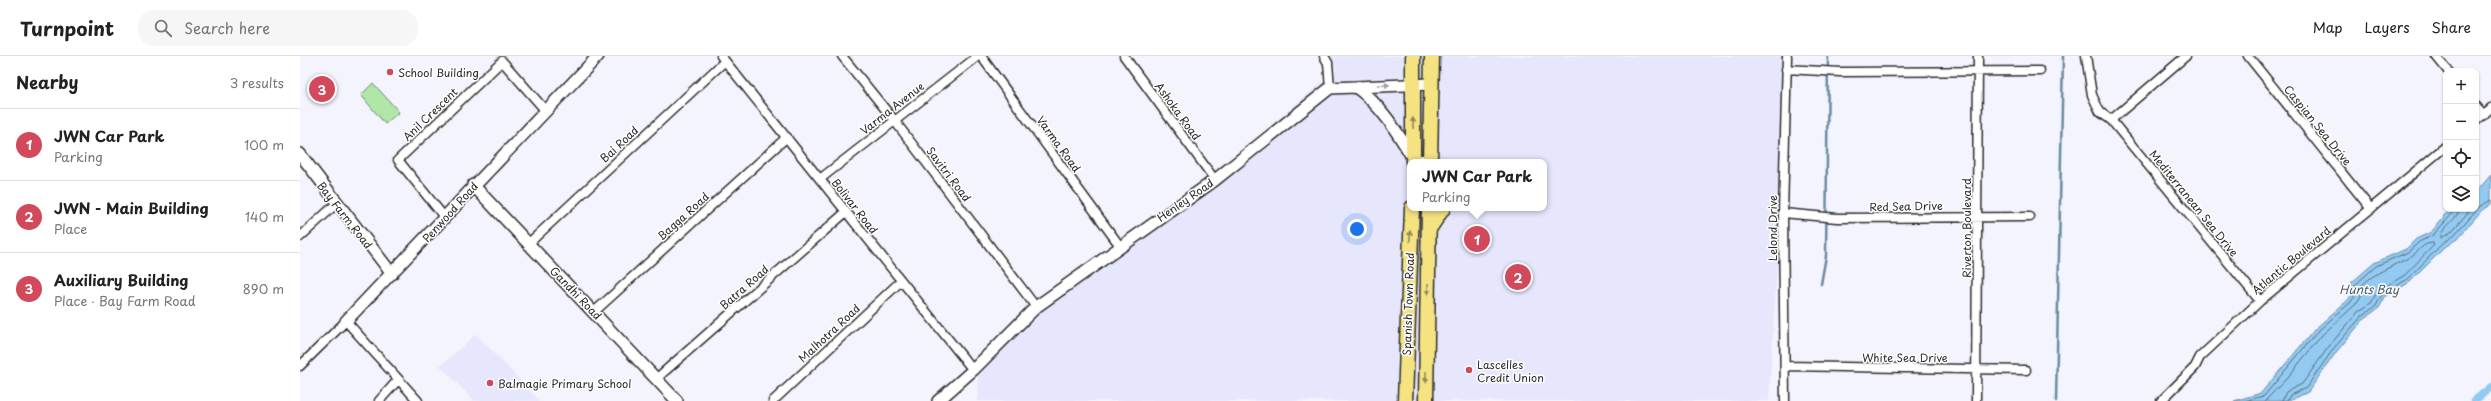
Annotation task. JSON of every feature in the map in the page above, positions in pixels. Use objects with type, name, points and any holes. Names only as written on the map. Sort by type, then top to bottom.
[{"type":"highway","points":[[1412,56],[1414,159]]},
{"type":"highway","points":[[1430,159],[1432,56]]},
{"type":"highway","name":"Spanish Town Road","points":[[1405,401],[1412,211]]},
{"type":"highway","name":"Spanish Town Road","points":[[1426,401],[1429,211]]},
{"type":"highway","points":[[1428,230],[1441,211]]},
{"type":"street","name":"Penwood Road","points":[[300,366],[392,274],[445,218],[473,185],[598,56]]},
{"type":"street","name":"Savitri Road","points":[[842,56],[894,120],[1036,307]]},
{"type":"street","name":"Varma Avenue","points":[[820,179],[894,120],[979,56]]},
{"type":"street","name":"Varma Road","points":[[979,56],[1120,246]]},
{"type":"street","name":"Ashoka Road","points":[[1124,56],[1215,180]]},
{"type":"street","points":[[1324,56],[1328,63],[1330,88],[1431,84]]},
{"type":"street","name":"Lelond Drive","points":[[1785,401],[1783,213],[1787,56]]},
{"type":"street","name":"Riverton Boulevard","points":[[1976,401],[1978,217],[1976,71],[1978,56]]},
{"type":"street","name":"Mediterranean Sea Drive","points":[[2086,56],[2092,95],[2100,112],[2110,120],[2260,301]]},
{"type":"street","points":[[2110,120],[2186,56]]},
{"type":"street","name":"Caspian Sea Drive","points":[[2248,56],[2371,209]]},
{"type":"street","points":[[2436,56],[2446,68]]},
{"type":"street","name":"Bolivar Road","points":[[723,58],[973,370]]},
{"type":"street","name":"Bai Road","points":[[529,243],[723,58]]},
{"type":"street","name":"Anil Crescent","points":[[445,218],[398,160],[502,61],[545,110]]},
{"type":"street","points":[[1786,69],[1836,72],[2040,71]]},
{"type":"street","points":[[1356,87],[1371,98],[1384,114],[1413,159]]},
{"type":"street","name":"Henley Road","points":[[938,401],[973,370],[1036,307],[1215,180],[1330,88]]},
{"type":"street","points":[[2479,119],[2491,108]]},
{"type":"street","points":[[2479,109],[2484,115]]},
{"type":"street","name":"Bagga Road","points":[[594,312],[787,137]]},
{"type":"street","name":"Atlantic Boulevard","points":[[2160,401],[2195,367],[2200,357],[2260,301],[2443,149]]},
{"type":"street","name":"Bay Farm Road","points":[[300,154],[336,204],[392,274]]},
{"type":"street","name":"Gandhi Road","points":[[473,185],[657,378],[677,401]]},
{"type":"street","points":[[300,237],[336,204]]},
{"type":"street","name":"Batra Road","points":[[657,378],[846,212]]},
{"type":"street","name":"Red Sea Drive","points":[[1783,213],[1822,218],[2030,217]]},
{"type":"street","name":"Malhotra Road","points":[[773,401],[901,282]]},
{"type":"street","points":[[346,321],[418,401]]},
{"type":"street","name":"White Sea Drive","points":[[1785,366],[2026,370]]},
{"type":"street","points":[[379,401],[398,380]]},
{"type":"shaded area","points":[[1328,56],[1790,56],[1769,401],[976,401],[979,398],[977,357],[1046,292],[1227,163],[1336,70]]},
{"type":"shaded area","name":"Balmagie Primary School","points":[[476,334],[540,401],[474,401],[440,366]]},
{"type":"green space","points":[[373,83],[399,112],[385,124],[361,95]]},
{"type":"water","name":"Hunts Bay","points":[[2491,175],[2491,204],[2482,210],[2458,238],[2444,248],[2410,282],[2385,297],[2379,308],[2365,318],[2337,351],[2308,392],[2289,401],[2234,401],[2261,393],[2315,329],[2348,300],[2352,294],[2351,283],[2374,263],[2406,249],[2416,239],[2431,232],[2443,219],[2444,215],[2450,212],[2479,212],[2479,189]]},
{"type":"waterway","points":[[1821,284],[1826,256],[1828,56]]},
{"type":"waterway","points":[[2056,401],[2063,56]]},
{"type":"waterway","points":[[2474,401],[2491,387]]},
{"type":"place","name":"School Building","points":[[390,72]]},
{"type":"place","name":"Auxiliary Building","points":[[322,89]]},
{"type":"place","name":"JWN Car Park","points":[[1477,239]]},
{"type":"place","name":"JWN - Main Building","points":[[1518,277]]},
{"type":"place","name":"Lascelles Credit Union","points":[[1469,370]]},
{"type":"place","name":"Balmagie Primary School","points":[[490,383]]}]
